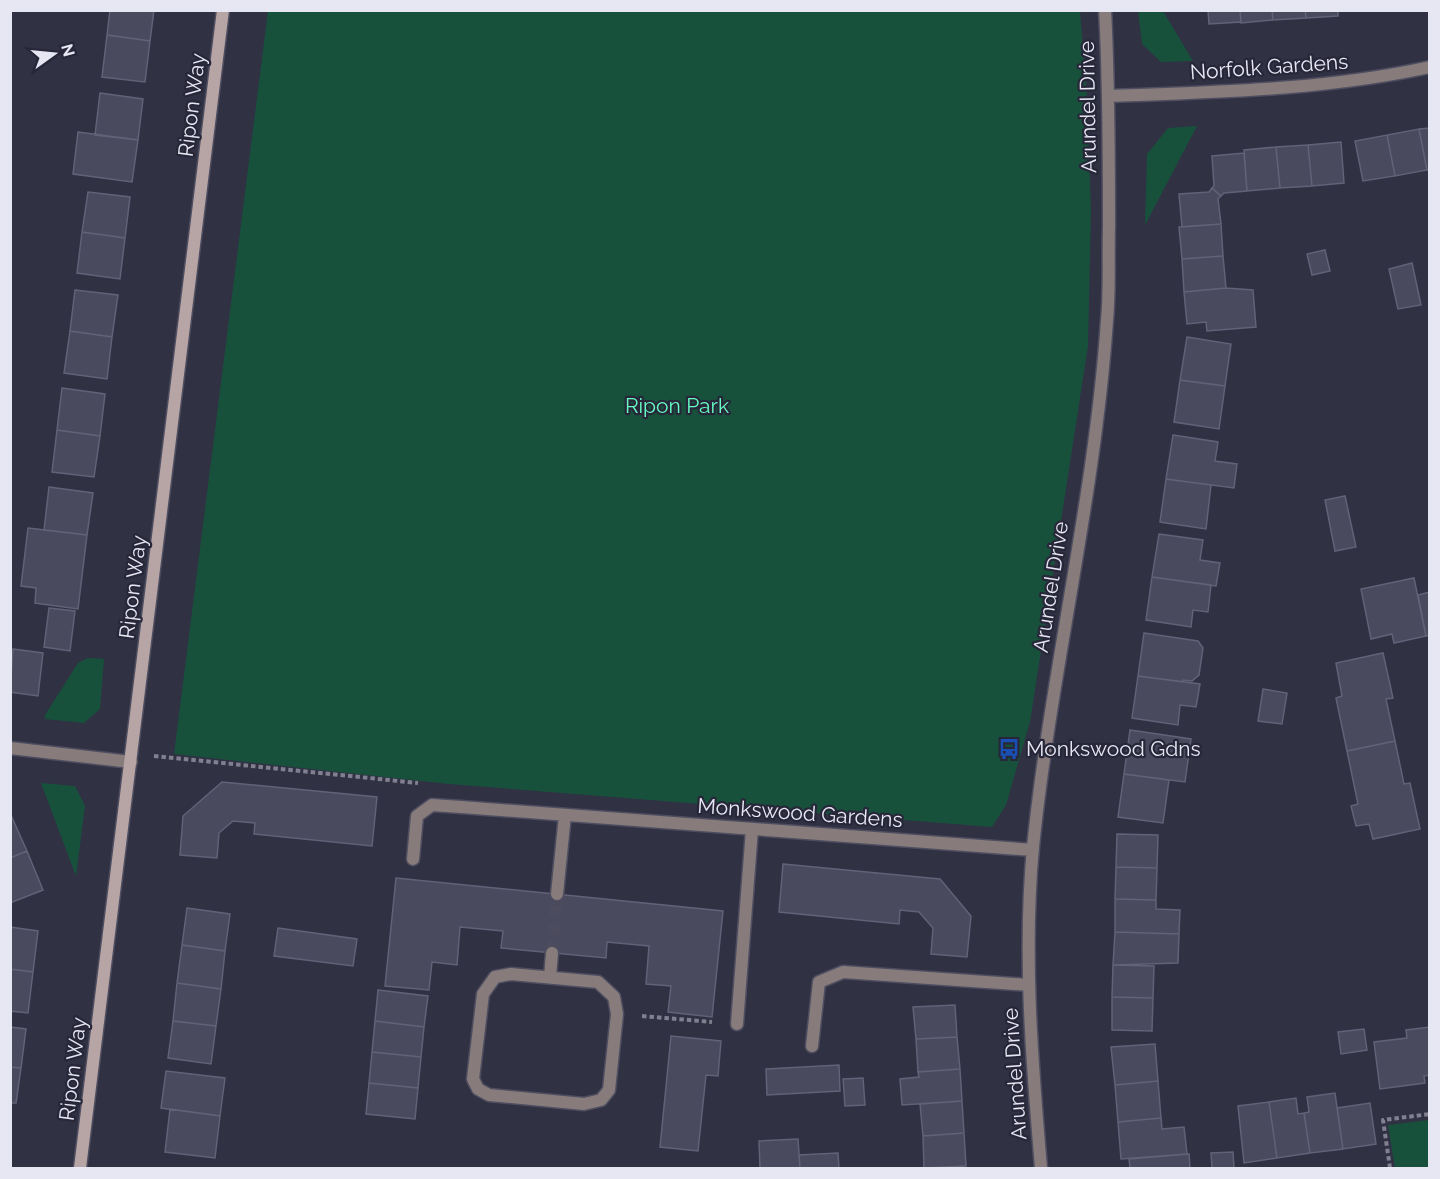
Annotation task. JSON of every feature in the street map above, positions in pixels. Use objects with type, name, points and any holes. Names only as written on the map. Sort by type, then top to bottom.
[{"type":"street","name":"Ripon Way","points":[[80,1168],[223,10]]},
{"type":"street","name":"Arundel Drive","points":[[1041,1168],[1032,1063],[1029,985],[1033,850],[1052,704],[1090,469],[1107,320],[1110,96],[1105,10]]},
{"type":"street","name":"Norfolk Gardens","points":[[1110,96],[1261,90],[1387,76],[1430,67]]},
{"type":"street","points":[[10,748],[132,758]]},
{"type":"street","name":"Monkswood Gardens","points":[[413,859],[417,816],[432,805],[1033,850]]},
{"type":"street","points":[[558,894],[565,815]]},
{"type":"street","points":[[737,1024],[752,829]]},
{"type":"street","points":[[550,977],[552,952]]},
{"type":"street","points":[[812,1046],[819,982],[843,972],[1029,985]]},
{"type":"street","points":[[511,974],[550,977],[598,982],[614,997],[617,1014],[609,1090],[601,1100],[585,1104],[489,1095],[478,1089],[473,1079],[483,994],[495,977],[511,974]]},
{"type":"path","points":[[132,758],[421,784]]},
{"type":"path","points":[[617,1014],[737,1024]]},
{"type":"path","points":[[1390,1168],[1383,1120],[1430,1114]]},
{"type":"green space","name":"Ripon Park","points":[[268,11],[1080,11],[1087,98],[1091,211],[1088,346],[1030,722],[1006,805],[992,827],[449,784],[174,754]]},
{"type":"green space","points":[[1138,11],[1163,11],[1193,61],[1161,62],[1142,44]]},
{"type":"green space","points":[[1197,126],[1145,225],[1147,154],[1168,128]]},
{"type":"green space","points":[[88,658],[104,659],[100,709],[84,723],[45,719],[45,715],[78,663]]},
{"type":"green space","points":[[41,783],[75,786],[85,806],[76,876]]},
{"type":"green space","points":[[1429,1120],[1429,1168],[1395,1168],[1388,1125]]},
{"type":"building","points":[[110,10],[154,10],[150,41],[107,35]]},
{"type":"building","points":[[1208,10],[1240,10],[1241,22],[1209,24]]},
{"type":"building","points":[[1240,10],[1272,10],[1273,20],[1241,23]]},
{"type":"building","points":[[1272,10],[1305,10],[1306,18],[1273,20]]},
{"type":"building","points":[[1305,10],[1338,10],[1338,16],[1306,18]]},
{"type":"building","points":[[107,35],[150,41],[145,82],[102,77]]},
{"type":"building","points":[[100,93],[143,99],[138,140],[95,135]]},
{"type":"building","points":[[1430,128],[1430,169],[1427,170],[1419,129]]},
{"type":"building","points":[[1419,129],[1427,170],[1395,176],[1387,135]]},
{"type":"building","points":[[78,132],[138,140],[132,182],[73,174]]},
{"type":"building","points":[[1387,135],[1395,176],[1363,181],[1355,141]]},
{"type":"building","points":[[1341,142],[1344,183],[1312,186],[1308,145]]},
{"type":"building","points":[[1308,145],[1312,186],[1280,188],[1276,147]]},
{"type":"building","points":[[1276,147],[1280,188],[1247,191],[1244,150]]},
{"type":"building","points":[[1244,153],[1247,191],[1224,193],[1221,196],[1212,188],[1214,186],[1212,156]]},
{"type":"building","points":[[1212,188],[1221,196],[1218,199],[1221,224],[1182,227],[1179,194],[1209,192]]},
{"type":"building","points":[[88,192],[130,197],[125,238],[82,232]]},
{"type":"building","points":[[1221,224],[1223,256],[1182,259],[1179,227]]},
{"type":"building","points":[[82,232],[125,238],[120,279],[77,273]]},
{"type":"building","points":[[1325,250],[1330,271],[1312,275],[1307,254]]},
{"type":"building","points":[[1223,256],[1226,288],[1184,292],[1182,259]]},
{"type":"building","points":[[1412,263],[1421,305],[1398,309],[1389,269]]},
{"type":"building","points":[[1226,288],[1253,290],[1256,327],[1207,331],[1206,322],[1187,324],[1184,292]]},
{"type":"building","points":[[75,290],[118,295],[112,337],[70,331]]},
{"type":"building","points":[[70,331],[112,337],[107,379],[64,373]]},
{"type":"building","points":[[1187,337],[1231,344],[1225,386],[1180,380]]},
{"type":"building","points":[[1180,380],[1225,386],[1219,429],[1174,422]]},
{"type":"building","points":[[62,388],[105,394],[100,436],[57,430]]},
{"type":"building","points":[[57,430],[100,436],[94,477],[52,472]]},
{"type":"building","points":[[1173,435],[1218,442],[1215,461],[1237,464],[1234,488],[1166,479]]},
{"type":"building","points":[[1166,479],[1211,485],[1206,529],[1160,522]]},
{"type":"building","points":[[49,487],[93,493],[87,535],[44,530]]},
{"type":"building","points":[[1345,496],[1356,547],[1335,551],[1325,500]]},
{"type":"building","points":[[28,528],[87,535],[78,609],[35,603],[36,588],[21,586]]},
{"type":"building","points":[[1159,534],[1203,540],[1200,560],[1220,563],[1216,586],[1152,577]]},
{"type":"building","points":[[1152,577],[1211,585],[1208,612],[1193,610],[1191,627],[1146,620]]},
{"type":"building","points":[[1414,578],[1426,636],[1394,643],[1392,634],[1371,639],[1361,589]]},
{"type":"building","points":[[1430,592],[1430,635],[1426,636],[1418,595]]},
{"type":"building","points":[[49,608],[75,611],[70,651],[44,647]]},
{"type":"building","points":[[1144,633],[1198,641],[1203,648],[1199,675],[1192,681],[1183,680],[1183,682],[1138,676]]},
{"type":"building","points":[[13,649],[43,653],[38,696],[10,692]]},
{"type":"building","points":[[1383,653],[1393,698],[1386,699],[1395,741],[1347,751],[1336,698],[1342,696],[1336,663]]},
{"type":"building","points":[[1138,676],[1200,684],[1196,707],[1180,705],[1178,725],[1132,718]]},
{"type":"building","points":[[1263,689],[1287,693],[1282,724],[1258,721]]},
{"type":"building","points":[[1130,730],[1191,739],[1185,782],[1124,774]]},
{"type":"building","points":[[1395,741],[1404,784],[1410,783],[1420,829],[1373,839],[1369,824],[1356,826],[1351,806],[1358,804],[1347,751]]},
{"type":"building","points":[[1124,774],[1169,780],[1163,823],[1118,817]]},
{"type":"building","points":[[222,782],[377,797],[372,846],[254,834],[255,823],[233,821],[219,833],[217,858],[180,855],[183,816]]},
{"type":"building","points":[[10,813],[27,851],[10,858]]},
{"type":"building","points":[[1117,834],[1158,835],[1157,868],[1116,867]]},
{"type":"building","points":[[27,851],[43,890],[10,903],[10,858]]},
{"type":"building","points":[[783,864],[940,879],[971,916],[967,957],[931,954],[933,928],[919,912],[900,910],[899,924],[779,912]]},
{"type":"building","points":[[1116,867],[1157,868],[1156,900],[1115,899]]},
{"type":"building","points":[[396,878],[723,911],[712,1017],[668,1012],[671,986],[646,984],[649,946],[607,942],[606,958],[501,948],[503,931],[460,927],[457,965],[432,962],[429,990],[385,986]]},
{"type":"building","points":[[1115,899],[1156,900],[1156,909],[1180,910],[1179,934],[1115,932]]},
{"type":"building","points":[[187,908],[230,914],[225,951],[182,945]]},
{"type":"building","points":[[10,927],[38,931],[33,972],[10,969]]},
{"type":"building","points":[[278,928],[357,939],[353,966],[274,956]]},
{"type":"building","points":[[1115,932],[1179,934],[1178,963],[1113,965]]},
{"type":"building","points":[[182,945],[225,951],[221,989],[177,983]]},
{"type":"building","points":[[1113,965],[1154,966],[1153,998],[1112,997]]},
{"type":"building","points":[[10,969],[33,972],[28,1013],[10,1011]]},
{"type":"building","points":[[177,983],[221,989],[216,1026],[173,1021]]},
{"type":"building","points":[[378,990],[428,996],[424,1027],[375,1021]]},
{"type":"building","points":[[1112,997],[1153,998],[1152,1031],[1112,1030]]},
{"type":"building","points":[[955,1005],[957,1037],[916,1039],[913,1007]]},
{"type":"building","points":[[173,1021],[216,1026],[211,1064],[168,1058]]},
{"type":"building","points":[[375,1021],[424,1027],[421,1057],[372,1052]]},
{"type":"building","points":[[10,1027],[26,1029],[21,1068],[10,1067]]},
{"type":"building","points":[[1430,1027],[1430,1075],[1424,1076],[1425,1083],[1380,1089],[1374,1042],[1407,1038],[1406,1030]]},
{"type":"building","points":[[1364,1029],[1367,1050],[1341,1054],[1338,1032]]},
{"type":"building","points":[[671,1036],[721,1041],[718,1076],[706,1075],[698,1151],[660,1147]]},
{"type":"building","points":[[957,1037],[960,1069],[918,1072],[916,1039]]},
{"type":"building","points":[[1155,1044],[1158,1081],[1115,1085],[1111,1047]]},
{"type":"building","points":[[372,1052],[421,1057],[418,1088],[369,1083]]},
{"type":"building","points":[[839,1065],[840,1091],[767,1095],[766,1069]]},
{"type":"building","points":[[10,1067],[21,1068],[16,1103],[10,1103]]},
{"type":"building","points":[[960,1069],[962,1101],[902,1105],[900,1079],[919,1077],[918,1072]]},
{"type":"building","points":[[166,1071],[225,1078],[220,1116],[161,1108]]},
{"type":"building","points":[[863,1078],[865,1105],[845,1106],[843,1079]]},
{"type":"building","points":[[1158,1081],[1161,1118],[1118,1122],[1115,1085]]},
{"type":"building","points":[[369,1083],[418,1088],[415,1119],[366,1114]]},
{"type":"building","points":[[1335,1093],[1343,1149],[1310,1153],[1304,1113],[1309,1112],[1307,1097]]},
{"type":"building","points":[[1296,1098],[1298,1114],[1304,1113],[1310,1153],[1277,1158],[1269,1102]]},
{"type":"building","points":[[962,1101],[964,1133],[923,1136],[920,1104]]},
{"type":"building","points":[[1269,1102],[1277,1158],[1244,1163],[1238,1106]]},
{"type":"building","points":[[1370,1103],[1376,1144],[1343,1149],[1337,1108]]},
{"type":"building","points":[[170,1109],[220,1116],[215,1158],[165,1152]]},
{"type":"building","points":[[1161,1118],[1162,1129],[1184,1127],[1187,1154],[1121,1159],[1118,1122]]},
{"type":"building","points":[[964,1133],[966,1166],[924,1168],[923,1136]]},
{"type":"building","points":[[798,1139],[800,1168],[760,1168],[759,1141]]},
{"type":"building","points":[[1233,1152],[1234,1168],[1212,1168],[1211,1153]]},
{"type":"building","points":[[838,1153],[839,1168],[800,1168],[799,1155]]},
{"type":"building","points":[[1189,1154],[1190,1168],[1130,1168],[1129,1159]]},
{"type":"tunnel","points":[[552,953],[557,894]]},
{"type":"place","name":"Monkswood Gdns","points":[[1009,749]]}]
